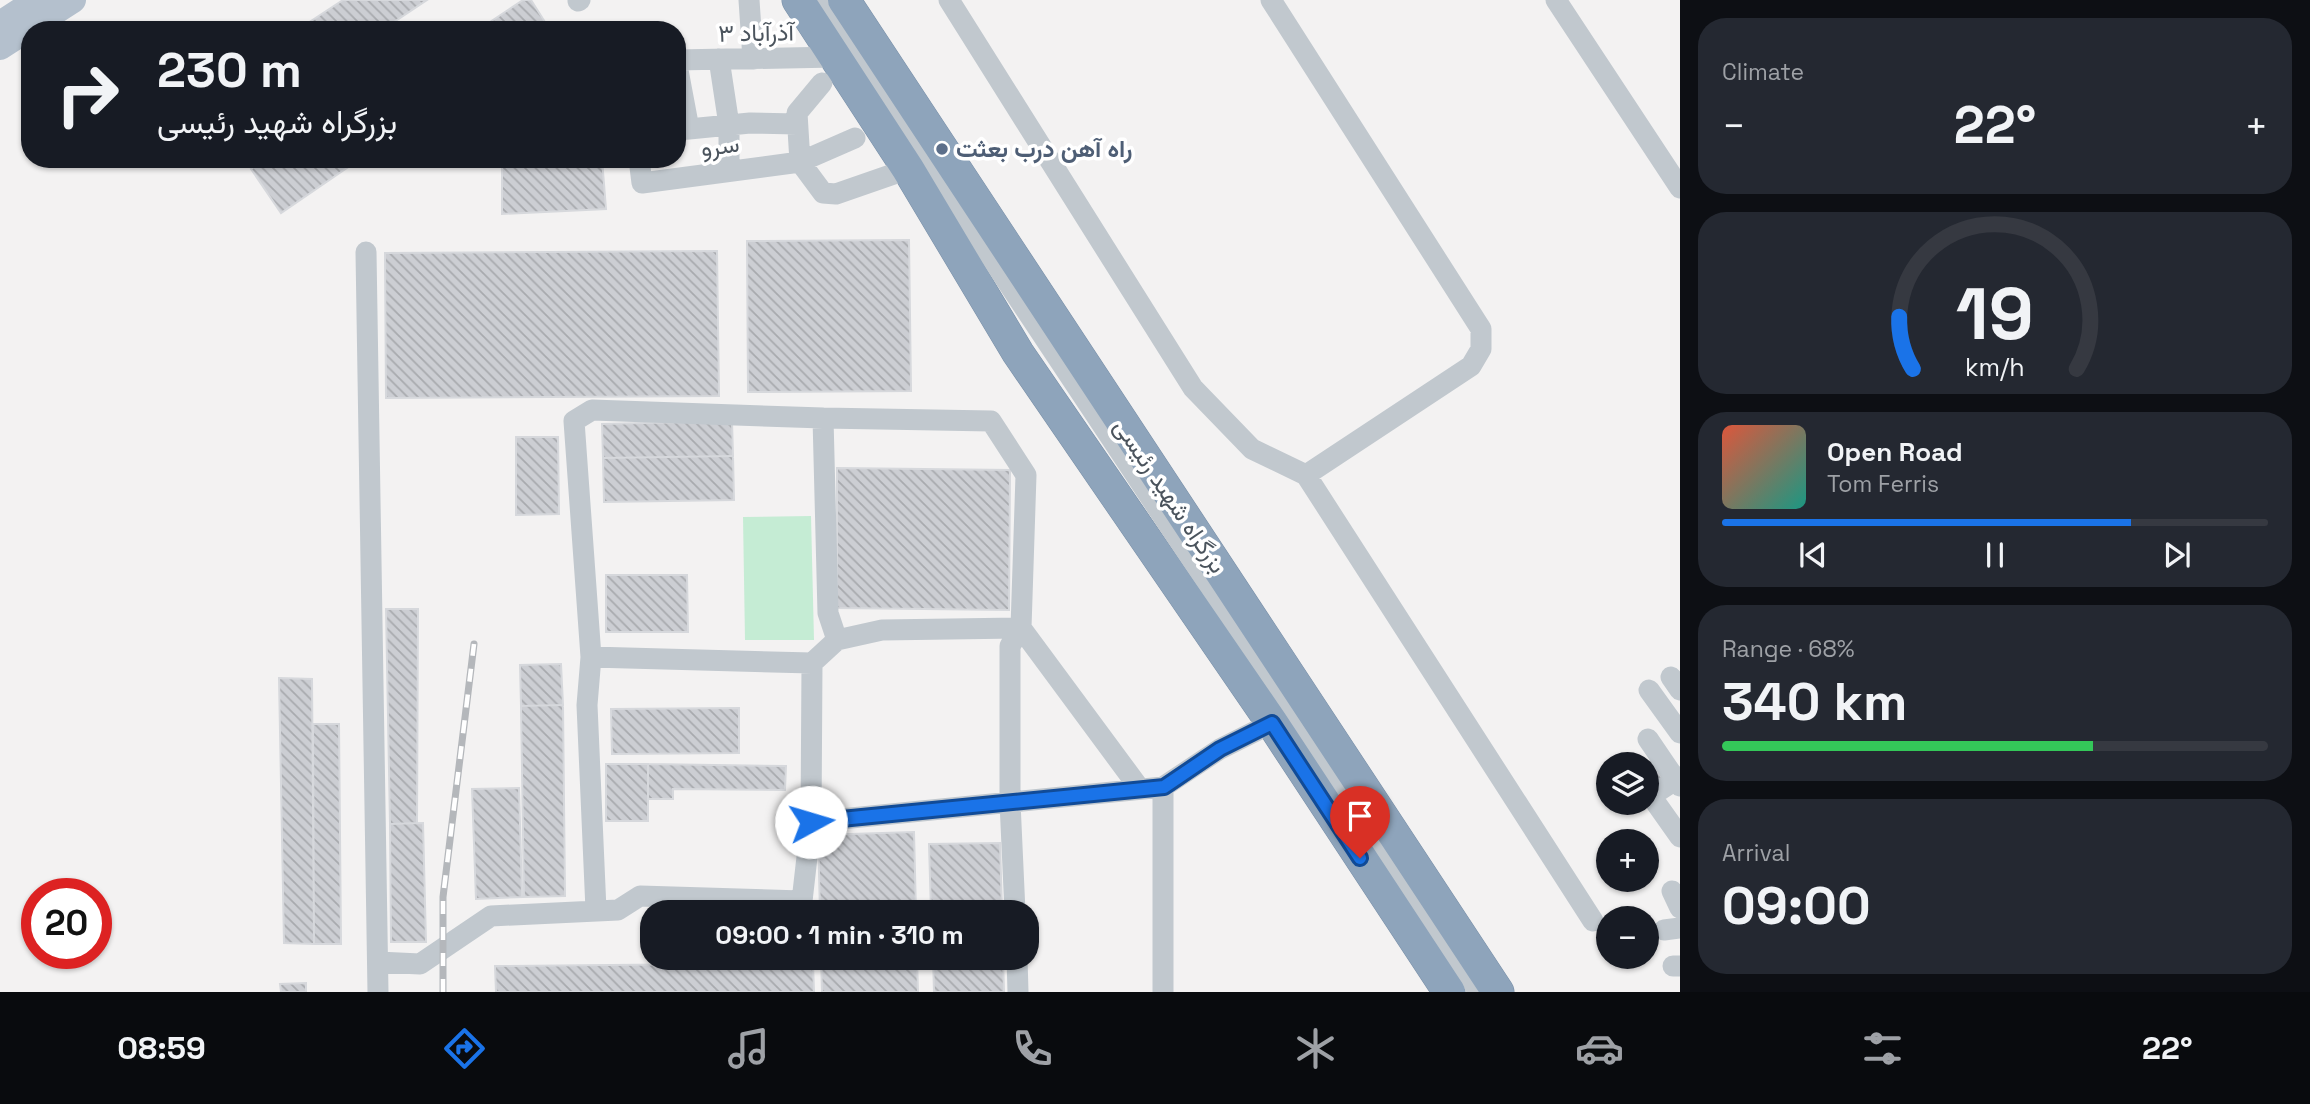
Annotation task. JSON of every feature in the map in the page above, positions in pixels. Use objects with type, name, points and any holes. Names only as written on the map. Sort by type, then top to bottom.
[{"type":"highway","name":"بزرگراه شهید رئیسی","points":[[798,0],[829,70],[908,169],[1018,353],[1272,723],[1449,992]]},
{"type":"highway","name":"بزرگراه شهید رئیسی","points":[[844,0],[1498,992]]},
{"type":"highway","points":[[1018,353],[1031,358],[1047,357],[1056,345],[1056,324]]},
{"type":"highway","points":[[1066,424],[1066,405],[1080,388],[1101,392]]},
{"type":"main road","points":[[2,20],[37,0]]},
{"type":"main road","points":[[40,21],[73,0]]},
{"type":"main road","points":[[0,47],[21,33]]},
{"type":"street","points":[[749,0],[753,59]]},
{"type":"street","points":[[820,0],[1479,992]]},
{"type":"street","points":[[949,0],[1193,388],[1252,449],[1306,475],[1592,921]]},
{"type":"street","points":[[1271,0],[1481,329],[1481,349],[1471,366],[1306,475]]},
{"type":"street","points":[[1556,0],[1680,188]]},
{"type":"street","name":"۳ آذرآباد","points":[[686,57],[753,59],[829,70]]},
{"type":"street","points":[[719,59],[729,125],[729,171]]},
{"type":"street","points":[[829,70],[797,113],[800,162],[823,193],[836,194],[908,169]]},
{"type":"street","points":[[686,130],[772,122],[797,124]]},
{"type":"street","name":"سرو","points":[[640,168],[642,183],[800,162],[855,138]]},
{"type":"street","points":[[366,252],[378,992]]},
{"type":"street","points":[[596,911],[587,705],[591,657],[574,421],[592,410],[991,421],[1026,475],[1021,628],[1010,646],[1010,802],[1014,900]]},
{"type":"street","points":[[823,418],[828,613],[837,640]]},
{"type":"street","points":[[591,657],[812,663],[837,640],[882,630],[1021,628]]},
{"type":"street","points":[[1021,628],[1140,789]]},
{"type":"street","points":[[378,962],[420,964],[491,916],[618,910],[640,895],[802,901],[811,822],[812,663]]},
{"type":"street","points":[[1650,690],[1680,733]]},
{"type":"street","points":[[811,822],[1164,787],[1220,749],[1272,723]]},
{"type":"street","points":[[1648,740],[1679,781],[1651,796],[1680,837]]},
{"type":"street","points":[[1163,992],[1164,787]]},
{"type":"street","points":[[1017,970],[1018,992]]},
{"type":"green space","points":[[811,516],[814,640],[745,640],[743,517]]},
{"type":"building","points":[[343,0],[427,0],[396,21],[311,21]]},
{"type":"building","points":[[523,0],[531,0],[544,21],[492,21]]},
{"type":"building","points":[[252,168],[347,168],[281,213]]},
{"type":"building","points":[[502,168],[603,168],[606,209],[502,214]]},
{"type":"building","points":[[909,240],[911,391],[748,392],[747,241]]},
{"type":"building","points":[[717,251],[719,396],[386,398],[385,253]]},
{"type":"building","points":[[732,421],[733,456],[603,458],[602,424]]},
{"type":"building","points":[[516,437],[558,437],[559,514],[516,515]]},
{"type":"building","points":[[733,456],[734,500],[604,502],[603,458]]},
{"type":"building","points":[[837,468],[1010,470],[1009,610],[837,608]]},
{"type":"building","points":[[606,575],[687,575],[688,632],[606,632]]},
{"type":"building","points":[[386,609],[418,609],[417,823],[390,824]]},
{"type":"building","points":[[561,664],[563,705],[521,706],[520,665]]},
{"type":"building","points":[[279,678],[312,679],[314,944],[284,943]]},
{"type":"building","points":[[563,705],[565,896],[524,897],[521,706]]},
{"type":"building","points":[[739,708],[739,753],[612,754],[611,709]]},
{"type":"building","points":[[313,724],[339,724],[341,944],[314,944]]},
{"type":"building","points":[[1659,759],[1673,779],[1659,788]]},
{"type":"building","points":[[606,764],[648,764],[648,821],[606,821]]},
{"type":"building","points":[[648,764],[786,766],[785,790],[673,789],[673,799],[648,799]]},
{"type":"building","points":[[519,788],[522,897],[476,899],[472,789]]},
{"type":"building","points":[[423,823],[426,942],[391,942],[390,824]]},
{"type":"building","points":[[914,832],[916,900],[820,900],[818,835]]},
{"type":"building","points":[[1000,843],[1002,900],[931,900],[929,844]]},
{"type":"building","points":[[640,965],[640,970],[813,970],[814,992],[496,992],[495,966]]},
{"type":"building","points":[[821,970],[917,970],[918,992],[822,992]]},
{"type":"building","points":[[933,970],[1003,970],[1004,992],[934,992]]},
{"type":"building","points":[[306,983],[306,992],[281,992],[280,984]]},
{"type":"railway","points":[[443,992],[443,897],[474,644]]},
{"type":"place","name":"راه آهن درب بعثت","points":[[942,149]]},
{"type":"route","points":[[811,822],[1164,787],[1220,749],[1272,723],[1360,858]]}]
